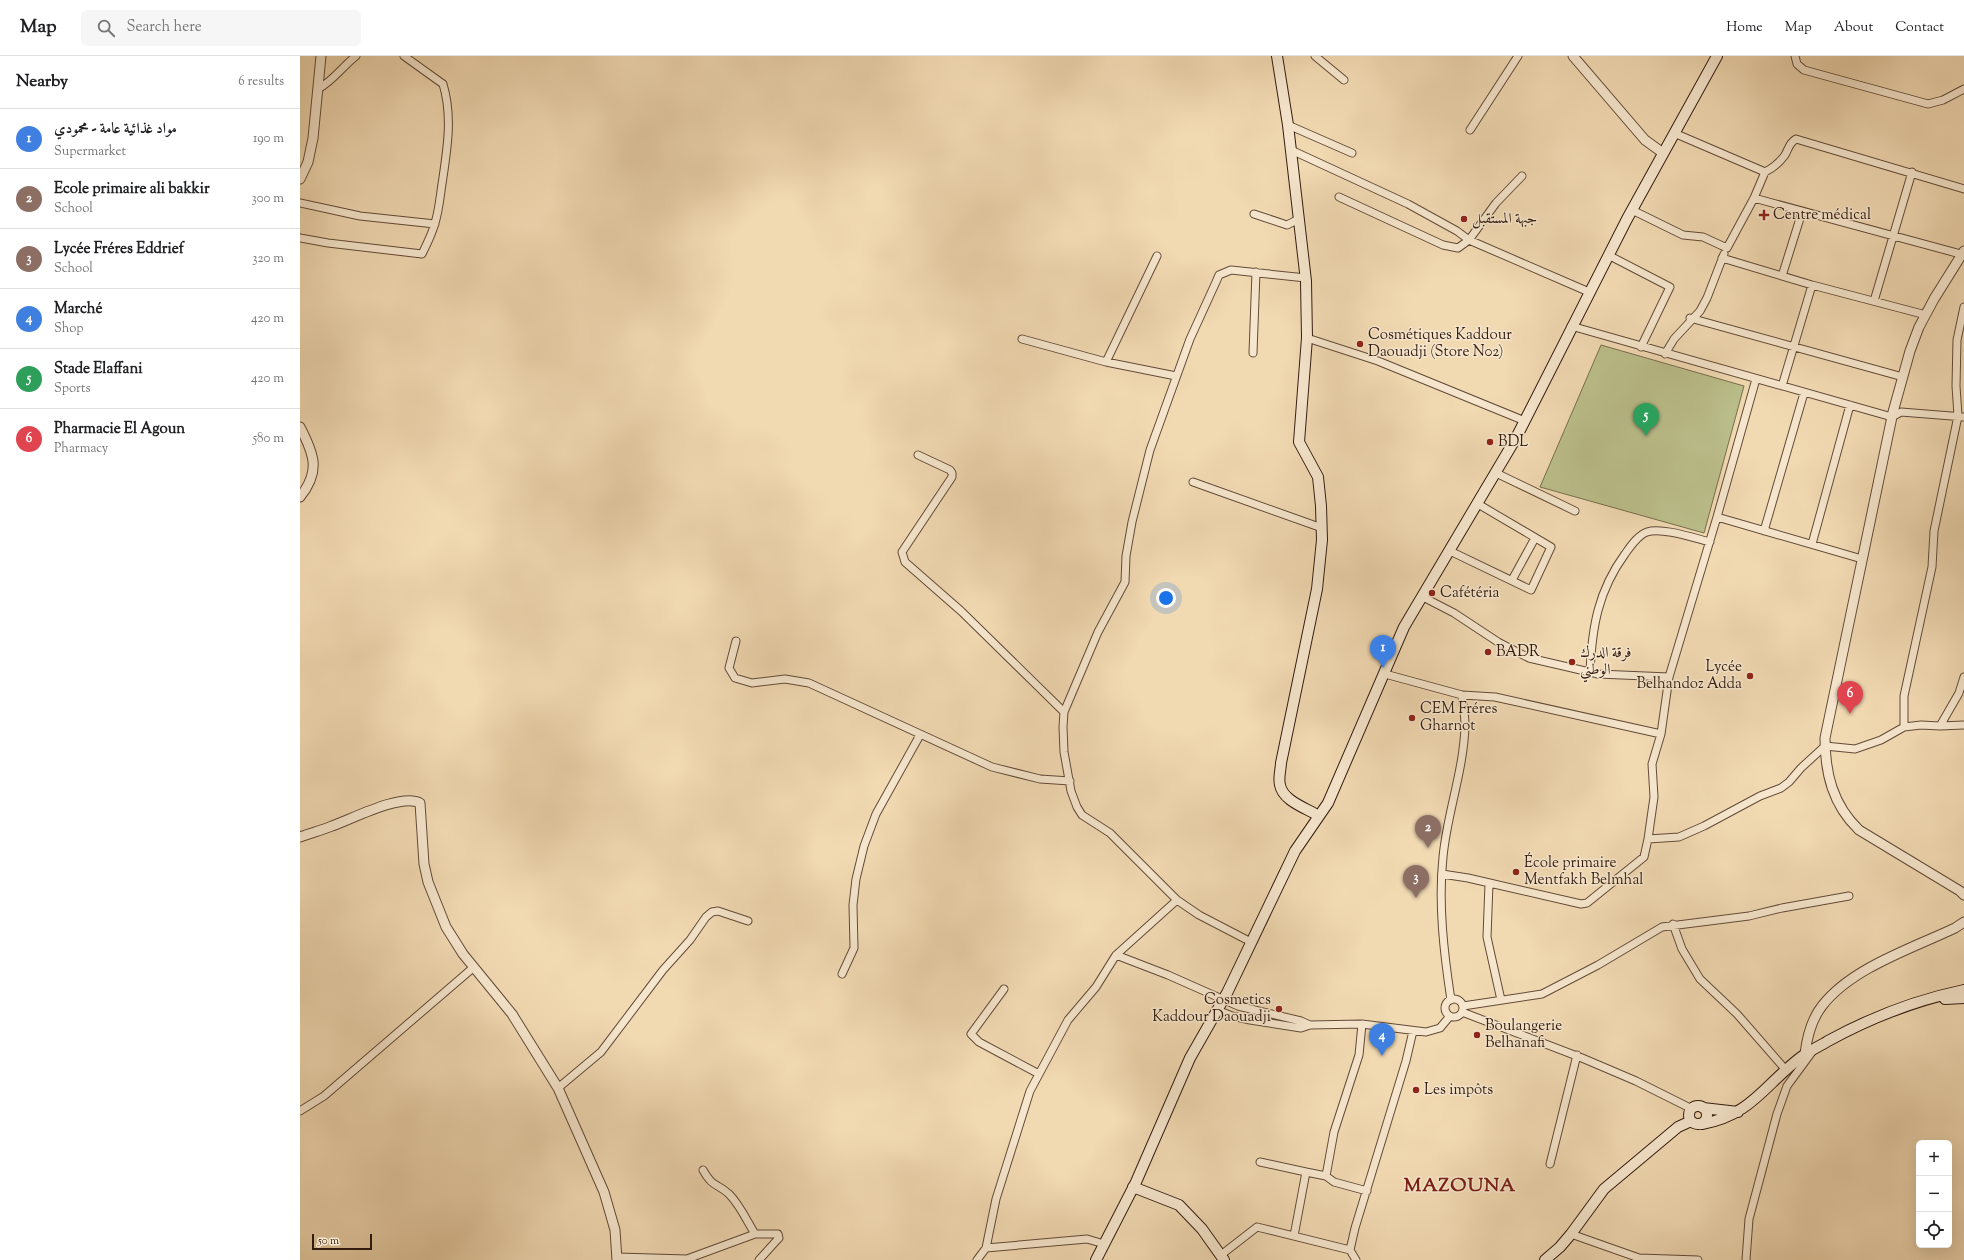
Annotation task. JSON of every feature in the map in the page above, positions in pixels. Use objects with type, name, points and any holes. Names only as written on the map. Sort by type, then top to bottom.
[{"type":"main road","points":[[1277,56],[1288,125],[1306,278],[1307,338],[1299,442],[1318,477],[1322,506],[1322,528],[1317,589],[1281,763],[1279,784],[1283,794],[1289,799],[1319,816]]},
{"type":"main road","points":[[1096,1260],[1133,1187],[1190,1058],[1223,1000],[1295,851],[1328,803],[1341,776],[1404,627],[1478,504],[1525,421],[1571,326],[1608,255],[1717,56]]},
{"type":"main road","points":[[1691,1121],[1696,1124],[1702,1124],[1723,1119],[1738,1112],[1755,1100],[1785,1070],[1805,1054],[1853,1027],[1921,1002],[1964,990]]},
{"type":"main road","points":[[1921,1002],[1964,998]]},
{"type":"main road","points":[[1691,1121],[1690,1115],[1692,1110],[1697,1107],[1738,1112]]},
{"type":"main road","points":[[1702,1124],[1706,1120],[1707,1114],[1703,1108]]},
{"type":"main road","points":[[1545,1260],[1560,1248],[1604,1189],[1678,1127],[1691,1121]]},
{"type":"main road","points":[[1133,1187],[1179,1205],[1202,1229],[1222,1258]]},
{"type":"street","points":[[300,179],[308,162],[313,138],[321,56]]},
{"type":"street","points":[[318,89],[328,84],[343,66],[356,56]]},
{"type":"street","points":[[300,238],[328,243],[422,254],[435,224],[446,162],[449,127],[446,93],[443,84],[404,56]]},
{"type":"street","points":[[1315,56],[1344,80]]},
{"type":"street","points":[[1470,130],[1518,56]]},
{"type":"street","points":[[1573,56],[1645,140],[1663,154]]},
{"type":"street","points":[[1795,56],[1797,64],[1804,70],[1928,104],[1943,100],[1964,89]]},
{"type":"street","points":[[1288,125],[1352,153]]},
{"type":"street","points":[[1674,133],[1765,172]]},
{"type":"street","points":[[1665,354],[1674,339],[1690,318],[1700,310],[1707,298],[1722,258],[1754,198],[1765,172],[1772,169],[1785,154],[1791,142],[1796,139],[1912,172],[1964,189]]},
{"type":"street","points":[[1291,150],[1408,204],[1457,231],[1469,240],[1589,292]]},
{"type":"street","points":[[1874,301],[1912,172]]},
{"type":"street","points":[[1339,197],[1452,248],[1462,246],[1469,240],[1496,203],[1522,176]]},
{"type":"street","points":[[1754,198],[1893,236],[1964,253],[1950,272],[1926,315],[1910,351],[1892,417],[1825,738],[1826,761],[1833,791],[1846,817],[1859,830],[1964,895]]},
{"type":"street","points":[[300,203],[360,216],[435,224]]},
{"type":"street","points":[[1632,210],[1683,235],[1703,237],[1727,248]]},
{"type":"street","points":[[1782,276],[1802,212]]},
{"type":"street","points":[[1254,214],[1287,225],[1299,219]]},
{"type":"street","points":[[1608,255],[1670,287],[1641,347]]},
{"type":"street","points":[[1106,362],[1157,256]]},
{"type":"street","points":[[1722,258],[1812,285],[1926,315]]},
{"type":"street","points":[[1251,942],[1205,918],[1178,900],[1110,832],[1082,815],[1071,791],[1064,752],[1064,712],[1098,632],[1125,582],[1126,556],[1141,479],[1162,413],[1176,376],[1219,275],[1231,270],[1306,278]]},
{"type":"street","points":[[1253,353],[1256,272]]},
{"type":"street","points":[[1782,386],[1812,285]]},
{"type":"street","points":[[1904,727],[1904,696],[1932,567],[1934,532],[1961,416],[1956,386],[1957,340],[1964,307]]},
{"type":"street","points":[[1690,318],[1903,377]]},
{"type":"street","points":[[1571,326],[1665,354],[1892,417],[1901,412],[1961,416]]},
{"type":"street","points":[[1307,338],[1378,361],[1525,421]]},
{"type":"street","points":[[1022,339],[1106,362],[1176,376]]},
{"type":"street","points":[[1442,874],[1468,878],[1581,904],[1587,903],[1644,857],[1654,797],[1652,764],[1661,734],[1669,677],[1718,517],[1756,379]]},
{"type":"street","points":[[1764,531],[1804,392]]},
{"type":"street","points":[[1812,544],[1850,405]]},
{"type":"street","points":[[300,427],[309,444],[314,466],[311,481],[300,497]]},
{"type":"street","points":[[918,454],[950,470],[952,477],[902,552],[902,557],[905,562],[961,611],[1064,712]]},
{"type":"street","points":[[1496,473],[1575,511]]},
{"type":"street","points":[[1193,482],[1322,528]]},
{"type":"street","points":[[1450,551],[1531,590],[1551,547],[1478,504]]},
{"type":"street","points":[[1718,517],[1862,559]]},
{"type":"street","points":[[1590,672],[1591,639],[1597,609],[1612,573],[1633,543],[1646,532],[1664,531],[1710,542]]},
{"type":"street","points":[[1512,580],[1535,538]]},
{"type":"street","points":[[1423,597],[1454,613],[1498,642],[1529,658],[1590,672],[1669,677]]},
{"type":"street","points":[[736,641],[729,668],[735,678],[752,682],[785,679],[810,683],[992,767],[1040,779],[1070,780]]},
{"type":"street","points":[[1385,674],[1462,695],[1495,697],[1661,734]]},
{"type":"street","points":[[1940,726],[1959,693],[1964,677]]},
{"type":"street","points":[[1451,1000],[1443,920],[1442,874],[1443,857],[1460,769],[1464,732],[1462,695]]},
{"type":"street","points":[[1648,840],[1679,837],[1704,826],[1760,796],[1781,788],[1825,746],[1855,749],[1881,740],[1904,727],[1921,725],[1964,725]]},
{"type":"street","points":[[842,974],[854,948],[853,905],[856,879],[864,846],[876,814],[920,735]]},
{"type":"street","points":[[300,837],[333,826],[373,809],[410,800],[420,803],[422,822],[422,851],[428,882],[446,927],[474,967],[512,1014],[558,1088],[604,1192],[615,1230],[617,1258],[687,1259],[755,1234],[764,1233],[778,1236],[777,1240],[759,1260]]},
{"type":"street","points":[[1489,884],[1487,937],[1501,1000]]},
{"type":"street","points":[[1451,1000],[1445,1006],[1446,1012],[1450,1016],[1458,1016],[1463,1009],[1501,1000],[1542,994],[1598,965],[1662,926],[1749,916],[1782,908],[1849,896]]},
{"type":"street","points":[[977,1260],[986,1248],[996,1199],[1030,1091],[1068,1020],[1096,987],[1116,955],[1178,900]]},
{"type":"street","points":[[558,1088],[601,1052],[663,970],[690,940],[706,917],[712,912],[718,911],[748,921]]},
{"type":"street","points":[[1805,1054],[1808,1032],[1821,1007],[1843,985],[1884,961],[1955,928],[1964,922]]},
{"type":"street","points":[[1674,924],[1682,949],[1700,979],[1737,1014],[1785,1070]]},
{"type":"street","points":[[1116,955],[1168,974],[1238,1006],[1301,1021],[1310,1025]]},
{"type":"street","points":[[300,1111],[324,1096],[474,967]]},
{"type":"street","points":[[1004,989],[971,1034],[979,1042],[1039,1074]]},
{"type":"street","points":[[1451,1000],[1460,1001],[1463,1009],[1636,1081],[1692,1110]]},
{"type":"street","points":[[1217,1010],[1232,1016],[1250,1020],[1301,1028],[1310,1025],[1362,1024],[1426,1032],[1440,1028],[1450,1016]]},
{"type":"street","points":[[1326,1176],[1334,1132],[1359,1055],[1362,1024]]},
{"type":"street","points":[[1350,1250],[1406,1061],[1413,1030]]},
{"type":"street","points":[[1746,1260],[1749,1219],[1777,1114],[1787,1086],[1815,1048]]},
{"type":"street","points":[[1550,1164],[1577,1056]]},
{"type":"street","points":[[1260,1162],[1326,1176],[1334,1182],[1367,1191]]},
{"type":"street","points":[[703,1170],[709,1181],[728,1193],[755,1234]]},
{"type":"street","points":[[1294,1236],[1306,1172]]},
{"type":"street","points":[[1222,1258],[1257,1227],[1350,1250],[1356,1260]]},
{"type":"street","points":[[1571,1234],[1639,1259],[1698,1260]]},
{"type":"street","points":[[986,1248],[1087,1240],[1104,1244]]},
{"type":"green space","points":[[1601,345],[1744,386],[1704,533],[1540,487]]},
{"type":"place","name":"Centre médical","points":[[1764,215]]},
{"type":"place","name":"جبهة المستقبل","points":[[1464,219]]},
{"type":"place","name":"Cosmétiques Kaddour Daouadji (Store N02)","points":[[1360,344]]},
{"type":"place","name":"Stade Elaffani","points":[[1646,436]]},
{"type":"place","name":"BDL","points":[[1490,442]]},
{"type":"place","name":"Cafétéria","points":[[1432,593]]},
{"type":"place","name":"BADR","points":[[1488,652]]},
{"type":"place","name":"فرقة الدرك الوطني","points":[[1572,662]]},
{"type":"place","name":"مواد غذائية عامة - محمودي","points":[[1383,668]]},
{"type":"place","name":"Lycée Belhandoz Adda","points":[[1750,676]]},
{"type":"place","name":"Pharmacie El Agoun","points":[[1850,714]]},
{"type":"place","name":"CEM Fréres Gharnot","points":[[1412,718]]},
{"type":"place","name":"Ecole primaire ali bakkir","points":[[1428,848]]},
{"type":"place","name":"École primaire Mentfakh Belmhal","points":[[1516,872]]},
{"type":"place","name":"Lycée Fréres Eddrief","points":[[1416,898]]},
{"type":"place","name":"Cosmetics Kaddour Daouadji","points":[[1279,1009]]},
{"type":"place","name":"Boulangerie Belhanafi","points":[[1477,1035]]},
{"type":"place","name":"Marché","points":[[1382,1056]]},
{"type":"place","name":"Les impôts","points":[[1416,1090]]},
{"type":"district","name":"MAZOUNA","points":[[1460,1186]]}]
